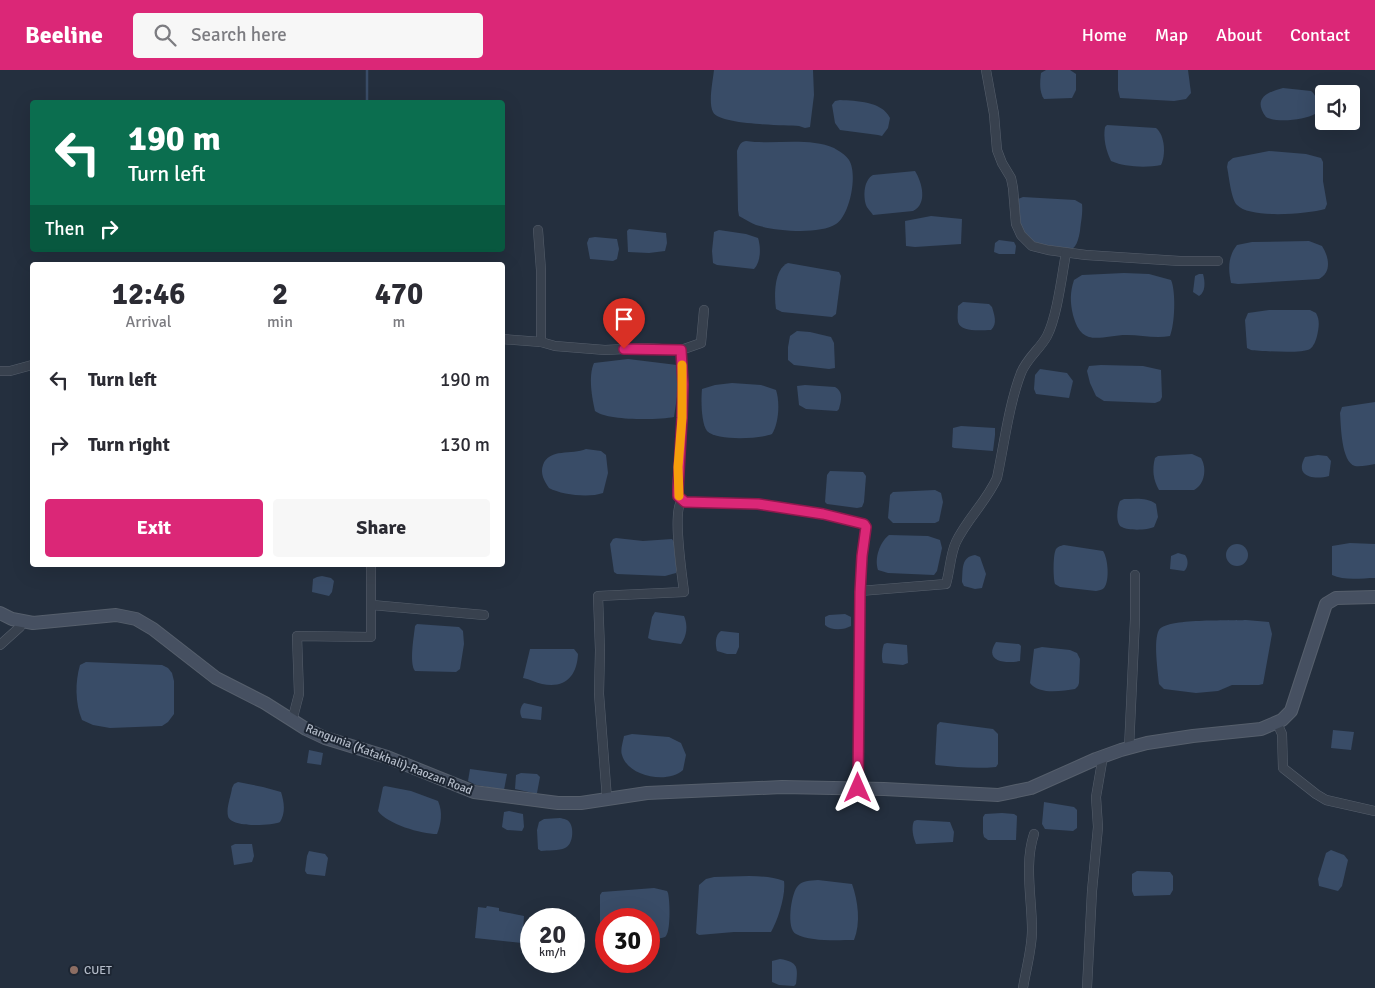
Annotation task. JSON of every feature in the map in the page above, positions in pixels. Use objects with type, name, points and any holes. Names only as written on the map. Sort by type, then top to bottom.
[{"type":"main road","points":[[1277,723],[1287,715],[1294,703],[1326,604],[1336,598],[1375,597]]},
{"type":"main road","name":"Rangunia (Katakhali)-Raozan Road","points":[[0,613],[12,619],[33,623],[116,615],[136,619],[153,629],[216,678],[265,703],[292,721],[325,738],[387,757],[474,792],[558,803],[581,803],[647,792],[740,788],[858,788],[998,795],[1031,788],[1103,756],[1129,748],[1193,736],[1261,729],[1277,723]]},
{"type":"street","points":[[986,70],[994,114],[997,150],[1011,178],[1015,197],[1016,224],[1021,235],[1032,246],[1066,253],[1180,261],[1218,261]]},
{"type":"street","points":[[538,230],[541,270],[541,342]]},
{"type":"street","points":[[860,592],[946,584],[956,542],[971,517],[990,492],[997,478],[1016,387],[1026,362],[1039,349],[1048,334],[1066,253]]},
{"type":"street","points":[[505,340],[541,342],[555,346],[605,350],[643,348],[681,350],[701,343],[704,310]]},
{"type":"street","points":[[681,350],[682,409],[678,496],[682,500],[685,502],[758,504],[823,514],[864,524],[866,527],[860,592],[858,788]]},
{"type":"street","points":[[0,372],[30,366]]},
{"type":"street","points":[[607,799],[599,694],[598,596],[684,592],[677,534],[678,504],[682,500]]},
{"type":"street","points":[[292,721],[299,694],[297,636],[371,637],[371,567]]},
{"type":"street","points":[[1129,748],[1135,575]]},
{"type":"street","points":[[372,605],[484,615]]},
{"type":"street","points":[[0,645],[20,627],[22,622]]},
{"type":"street","points":[[1277,723],[1282,734],[1283,768],[1326,800],[1375,811]]},
{"type":"street","points":[[1087,988],[1092,890],[1098,827],[1096,797],[1103,756]]},
{"type":"street","points":[[1023,988],[1032,933],[1029,858],[1030,844],[1034,834]]},
{"type":"water","points":[[714,70],[813,70],[814,95],[810,127],[753,124],[727,120],[718,116],[713,112],[711,103]]},
{"type":"water","points":[[1046,70],[1070,70],[1076,74],[1076,90],[1072,98],[1044,99],[1040,79],[1041,73]]},
{"type":"water","points":[[1118,70],[1188,70],[1191,93],[1186,99],[1174,101],[1120,98]]},
{"type":"water","points":[[1283,88],[1311,91],[1315,96],[1315,114],[1305,118],[1290,120],[1276,120],[1266,117],[1262,110],[1261,101],[1267,94]]},
{"type":"water","points":[[835,101],[868,103],[881,108],[890,118],[888,128],[882,136],[840,130],[835,123],[832,105]]},
{"type":"water","points":[[1107,125],[1156,128],[1161,135],[1164,145],[1164,156],[1161,165],[1122,165],[1111,161],[1106,149],[1104,131]]},
{"type":"water","points":[[746,141],[814,143],[834,148],[844,155],[852,166],[853,184],[849,203],[841,219],[836,224],[819,230],[797,231],[764,227],[739,216],[737,151],[741,143]]},
{"type":"water","points":[[1269,151],[1306,154],[1321,158],[1327,204],[1325,209],[1293,214],[1266,214],[1244,209],[1237,205],[1230,187],[1228,162],[1233,158]]},
{"type":"water","points":[[915,171],[920,181],[922,192],[921,203],[918,208],[913,211],[873,215],[867,206],[865,197],[866,184],[870,177],[873,175]]},
{"type":"water","points":[[1023,197],[1075,200],[1082,204],[1080,231],[1073,248],[1066,251],[1060,250],[1036,243],[1029,238],[1022,228],[1019,218],[1018,199]]},
{"type":"water","points":[[931,216],[962,219],[961,244],[906,246],[905,221]]},
{"type":"water","points":[[629,229],[666,233],[667,243],[665,251],[649,253],[628,252],[627,231]]},
{"type":"water","points":[[719,230],[746,234],[758,238],[760,254],[754,269],[713,263],[714,232]]},
{"type":"water","points":[[589,238],[617,239],[619,249],[617,259],[613,261],[590,259],[587,243]]},
{"type":"water","points":[[999,240],[1014,242],[1016,246],[1015,254],[999,254],[994,252],[995,243]]},
{"type":"water","points":[[1309,241],[1322,246],[1328,259],[1328,268],[1319,279],[1231,283],[1230,263],[1237,245],[1252,242]]},
{"type":"water","points":[[788,263],[839,272],[841,276],[836,314],[832,317],[782,312],[776,309],[776,283],[783,266]]},
{"type":"water","points":[[1149,274],[1171,280],[1174,292],[1174,308],[1170,336],[1127,335],[1094,338],[1087,336],[1077,326],[1071,306],[1074,280],[1082,275]]},
{"type":"water","points":[[1203,274],[1204,289],[1199,296],[1193,292],[1195,276]]},
{"type":"water","points":[[963,302],[989,304],[992,307],[995,319],[993,328],[991,330],[972,330],[960,326],[958,322],[958,306]]},
{"type":"water","points":[[1269,310],[1310,310],[1316,313],[1319,324],[1314,345],[1310,349],[1306,351],[1281,352],[1251,350],[1247,348],[1245,320],[1248,313]]},
{"type":"water","points":[[797,331],[831,337],[834,343],[835,368],[794,365],[788,360],[790,336]]},
{"type":"water","points":[[628,359],[677,365],[679,383],[674,417],[657,419],[621,418],[610,417],[595,411],[591,380],[594,363]]},
{"type":"water","points":[[1089,366],[1143,366],[1161,370],[1162,397],[1160,401],[1155,403],[1104,401],[1096,396],[1087,371]]},
{"type":"water","points":[[1040,369],[1067,373],[1073,381],[1069,398],[1036,394],[1034,389],[1035,375]]},
{"type":"water","points":[[732,383],[761,385],[776,390],[778,412],[772,434],[758,437],[728,438],[707,431],[703,417],[702,389]]},
{"type":"water","points":[[797,386],[835,387],[838,389],[841,394],[839,409],[837,411],[806,409],[799,405]]},
{"type":"water","points":[[1375,402],[1375,464],[1355,466],[1350,463],[1344,451],[1340,413],[1342,407]]},
{"type":"water","points":[[961,426],[995,428],[993,451],[952,447],[953,428]]},
{"type":"water","points":[[586,449],[601,451],[606,455],[608,473],[603,493],[597,495],[576,495],[549,488],[542,474],[542,468],[546,460],[556,454]]},
{"type":"water","points":[[1192,454],[1201,458],[1203,462],[1204,476],[1201,484],[1194,490],[1159,490],[1154,474],[1155,458],[1158,456]]},
{"type":"water","points":[[1327,456],[1331,461],[1329,476],[1317,478],[1307,476],[1302,469],[1305,457]]},
{"type":"water","points":[[830,471],[863,472],[866,476],[862,507],[827,504],[825,502],[827,475]]},
{"type":"water","points":[[935,490],[941,493],[943,502],[939,521],[935,523],[893,523],[888,518],[890,495],[893,492]]},
{"type":"water","points":[[1124,499],[1145,499],[1156,504],[1158,517],[1154,527],[1134,530],[1122,527],[1118,523],[1117,515],[1120,501]]},
{"type":"water","points":[[889,535],[928,536],[940,540],[942,548],[937,571],[934,575],[888,573],[878,570],[877,560],[879,551]]},
{"type":"water","points":[[616,538],[643,541],[672,539],[677,567],[676,573],[665,576],[617,574],[614,572],[610,544]]},
{"type":"water","points":[[1350,543],[1375,544],[1375,578],[1347,579],[1332,575],[1332,546]]},
{"type":"water","points":[[1237,544],[1245,547],[1248,555],[1245,563],[1237,566],[1229,563],[1226,555],[1229,547]]},
{"type":"water","points":[[1064,545],[1103,551],[1108,569],[1104,588],[1096,591],[1060,587],[1055,584],[1055,552],[1058,547]]},
{"type":"water","points":[[1178,553],[1185,555],[1187,559],[1187,566],[1184,571],[1170,569],[1171,556]]},
{"type":"water","points":[[970,556],[980,557],[986,574],[982,588],[975,589],[964,586],[962,582],[965,561]]},
{"type":"water","points":[[322,576],[331,578],[334,581],[332,592],[329,596],[312,592],[313,579]]},
{"type":"water","points":[[655,612],[684,616],[686,630],[685,638],[681,644],[648,638],[652,617]]},
{"type":"water","points":[[845,614],[851,617],[851,626],[838,629],[825,625],[825,617]]},
{"type":"water","points":[[1246,620],[1269,622],[1272,634],[1263,684],[1232,685],[1218,691],[1196,693],[1164,689],[1159,684],[1156,641],[1159,630],[1164,626],[1185,622]]},
{"type":"water","points":[[417,624],[459,627],[463,631],[464,644],[460,669],[456,672],[415,671],[412,662],[412,649],[415,626]]},
{"type":"water","points":[[721,631],[739,633],[739,647],[736,654],[717,651],[716,640]]},
{"type":"water","points":[[996,642],[1019,644],[1021,646],[1020,661],[1003,662],[994,658],[992,654]]},
{"type":"water","points":[[884,644],[907,645],[908,663],[903,665],[883,663],[883,648]]},
{"type":"water","points":[[1042,647],[1070,650],[1077,653],[1080,659],[1079,683],[1075,689],[1045,691],[1034,687],[1030,683],[1034,649]]},
{"type":"water","points":[[530,649],[574,649],[578,654],[577,662],[569,679],[550,685],[523,678]]},
{"type":"water","points":[[86,662],[162,665],[168,668],[172,673],[174,681],[174,714],[162,726],[110,728],[93,725],[82,720],[77,700],[77,678],[80,665]]},
{"type":"water","points":[[524,703],[542,707],[541,720],[522,718],[520,710]]},
{"type":"water","points":[[940,722],[993,729],[998,734],[998,764],[996,767],[974,768],[936,765],[937,725]]},
{"type":"water","points":[[1333,730],[1354,732],[1351,750],[1331,748]]},
{"type":"water","points":[[632,734],[669,737],[681,743],[686,755],[683,770],[668,777],[659,777],[649,776],[632,769],[626,763],[621,751],[624,736]]},
{"type":"water","points":[[309,750],[323,753],[321,765],[307,763]]},
{"type":"water","points":[[470,769],[507,774],[504,790],[476,785],[468,781]]},
{"type":"water","points":[[521,773],[537,774],[540,777],[537,793],[515,789],[516,775]]},
{"type":"water","points":[[238,782],[281,792],[284,811],[280,822],[251,825],[236,823],[230,820],[228,806],[232,788]]},
{"type":"water","points":[[383,787],[411,791],[438,801],[441,809],[441,818],[437,834],[405,827],[382,816],[378,811]]},
{"type":"water","points":[[1044,802],[1074,807],[1077,810],[1077,828],[1073,831],[1045,829],[1042,824]]},
{"type":"water","points":[[509,811],[523,814],[524,827],[522,831],[507,830],[502,827],[504,812]]},
{"type":"water","points":[[1002,813],[1017,816],[1016,840],[988,840],[984,837],[983,833],[983,817],[985,814]]},
{"type":"water","points":[[544,819],[566,819],[571,826],[572,837],[570,844],[563,849],[541,851],[538,849],[537,830],[539,822]]},
{"type":"water","points":[[914,821],[950,822],[954,832],[953,842],[916,844],[913,826]]},
{"type":"water","points":[[235,844],[252,844],[254,856],[252,862],[234,865],[231,846]]},
{"type":"water","points":[[1331,850],[1344,855],[1348,860],[1342,886],[1338,891],[1319,886],[1318,879],[1326,853]]},
{"type":"water","points":[[309,851],[325,854],[328,858],[325,876],[307,874],[305,871]]},
{"type":"water","points":[[1137,871],[1170,872],[1173,876],[1173,890],[1170,895],[1134,896],[1132,891],[1132,874]]},
{"type":"water","points":[[758,876],[784,881],[781,907],[771,932],[734,932],[699,935],[696,933],[699,885],[706,879],[714,877]]},
{"type":"water","points":[[818,880],[852,884],[858,912],[854,940],[824,940],[802,937],[793,931],[790,912],[795,891],[801,883]]},
{"type":"water","points":[[654,888],[667,891],[670,909],[668,930],[665,937],[660,938],[660,908],[600,908],[600,895],[602,892]]},
{"type":"water","points":[[487,906],[499,908],[499,911],[520,915],[520,943],[475,938],[478,907],[486,908]]},
{"type":"water","points":[[780,959],[796,966],[797,978],[794,986],[779,985],[772,982],[772,961]]},
{"type":"waterway","points":[[367,70],[367,100]]},
{"type":"slow traffic","points":[[679,496],[678,467],[682,418],[682,365]]},
{"type":"place","name":"CUET","points":[[74,970]]},
{"type":"route","points":[[624,349],[681,350],[683,384],[678,496],[682,500],[685,502],[758,504],[823,514],[864,524],[866,527],[860,592],[858,788]]}]
